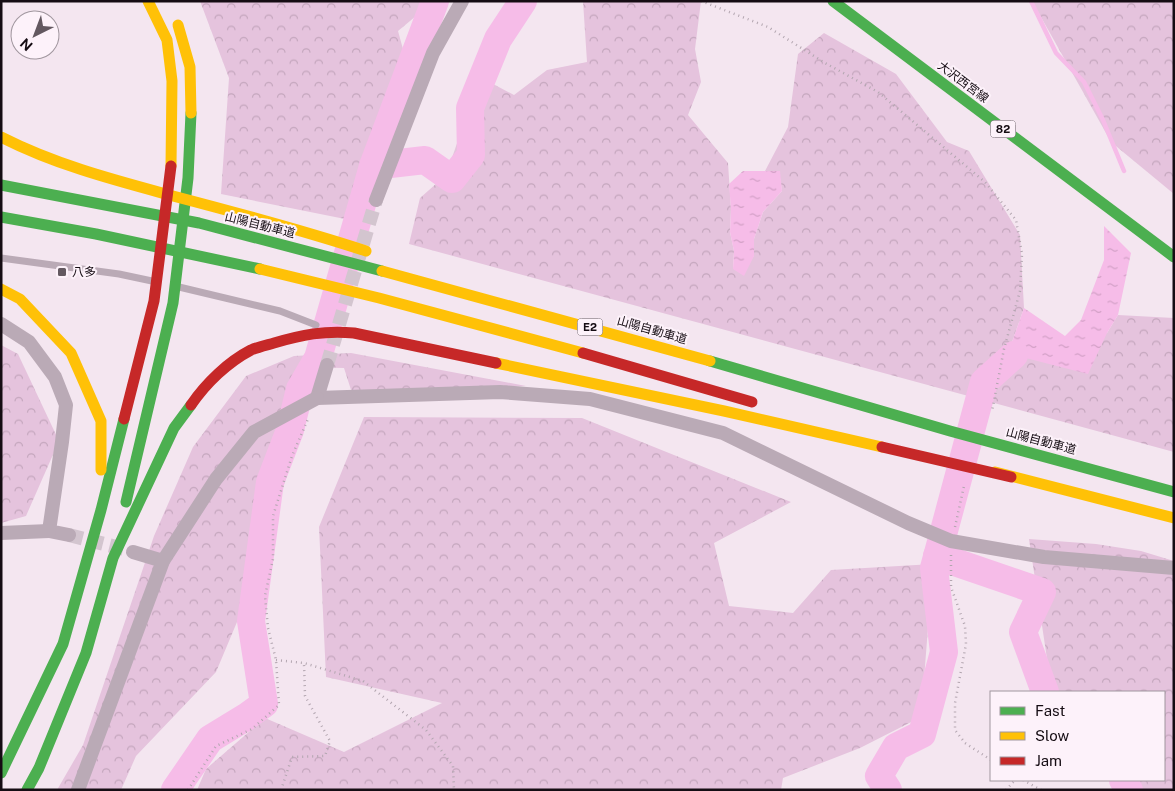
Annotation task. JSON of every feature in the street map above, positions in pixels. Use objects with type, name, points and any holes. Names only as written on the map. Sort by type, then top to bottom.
[{"type":"main road","points":[[1,773],[63,644],[154,301],[171,173],[172,81],[167,40],[148,1]]},
{"type":"main road","name":"大沢西宮線","points":[[832,1],[1174,257]]},
{"type":"main road","points":[[28,790],[39,768],[86,652],[113,558],[173,303],[188,178],[191,124],[190,67],[174,13]]},
{"type":"main road","points":[[1,137],[20,147],[111,180],[318,234],[372,253]]},
{"type":"main road","name":"山陽自動車道","points":[[1,185],[199,223],[555,317],[950,431],[1174,492]]},
{"type":"main road","name":"E2","points":[[1,217],[193,252],[406,304],[766,406]]},
{"type":"main road","points":[[418,269],[555,317]]},
{"type":"main road","points":[[1,289],[20,299],[71,352],[101,421],[100,510]]},
{"type":"main road","points":[[113,558],[174,428],[198,395],[225,368],[252,350],[294,337],[332,331],[354,333],[420,346],[724,411],[1011,477],[1174,518]]},
{"type":"main road","points":[[813,419],[1011,477]]},
{"type":"main road","points":[[1,749],[33,708]]},
{"type":"main road","points":[[20,790],[39,768]]},
{"type":"street","points":[[376,200],[433,52],[462,1]]},
{"type":"street","points":[[1,324],[29,342],[55,377],[66,405],[49,530]]},
{"type":"street","points":[[317,398],[327,365]]},
{"type":"street","points":[[78,790],[163,561],[216,479],[254,432],[317,398],[500,392],[590,399],[723,433],[908,523],[952,541],[1044,557],[1174,568]]},
{"type":"street","points":[[1,533],[49,530],[69,535]]},
{"type":"street","points":[[133,552],[163,561]]},
{"type":"lane","points":[[1,144],[20,147]]},
{"type":"lane","points":[[1,258],[119,274],[280,311],[332,331]]},
{"type":"path","points":[[701,1],[768,27],[878,92],[985,182],[1016,220],[1022,254],[1020,291],[1004,349],[992,411]]},
{"type":"path","points":[[188,790],[216,746],[252,728],[279,705],[276,660],[268,628],[265,596],[273,559],[273,516],[292,456],[317,398]]},
{"type":"path","points":[[965,482],[952,541],[951,587],[965,626],[966,644],[955,703],[955,730],[965,743],[990,759]]},
{"type":"path","points":[[276,660],[304,663],[363,681],[426,730],[452,766],[454,790]]},
{"type":"path","points":[[281,790],[292,757],[325,756],[330,742],[305,696],[304,663]]},
{"type":"path","points":[[1025,781],[1041,790]]},
{"type":"green space","points":[[200,1],[428,1],[422,11],[398,31],[406,60],[345,219],[221,194],[229,78]]},
{"type":"green space","points":[[583,1],[701,1],[695,49],[701,82],[688,115],[728,163],[731,209],[730,232],[734,251],[733,268],[754,256],[754,239],[763,212],[782,191],[779,171],[765,171],[788,127],[798,54],[824,33],[896,74],[947,142],[969,151],[1020,235],[1024,308],[1012,342],[1107,333],[1118,315],[1174,318],[1174,452],[409,244],[420,198],[446,175],[480,77],[514,95],[547,70],[587,62]]},
{"type":"green space","points":[[1032,1],[1174,1],[1174,194],[1111,142]]},
{"type":"green space","points":[[1,345],[18,354],[59,441],[26,516],[1,523]]},
{"type":"green space","points":[[351,353],[526,386],[352,393],[344,368],[301,367],[277,429],[296,442],[263,560],[216,672],[136,756],[121,790],[57,790],[83,745],[154,536],[193,447],[246,376],[294,356]]},
{"type":"green space","points":[[364,417],[582,418],[791,502],[714,543],[729,606],[793,613],[831,570],[933,564],[921,717],[860,748],[783,778],[781,790],[197,790],[206,769],[265,718],[344,752],[442,703],[326,677],[319,527]]},
{"type":"green space","points":[[1029,539],[1096,544],[1141,551],[1174,561],[1174,790],[1123,790],[1112,781],[1165,781],[1165,691],[1052,691]]},
{"type":"water","points":[[743,171],[780,171],[782,191],[763,212],[754,239],[754,256],[744,276],[733,269],[734,251],[730,232],[729,184]]},
{"type":"water","points":[[1104,226],[1131,253],[1118,315],[1107,333],[1088,374],[1014,355],[1012,342],[1024,308],[1065,336],[1081,320],[1104,260]]},
{"type":"waterway","points":[[175,790],[210,739],[264,704],[251,621],[270,482],[290,430],[300,389],[318,358],[373,166],[435,1]]},
{"type":"waterway","points":[[373,166],[425,160],[452,179],[471,155],[470,108],[498,39],[523,1]]},
{"type":"waterway","points":[[1031,1],[1056,53],[1084,82],[1103,120],[1124,171]]},
{"type":"waterway","points":[[888,790],[879,776],[896,747],[922,734],[944,652],[934,568],[984,382],[1014,355]]},
{"type":"waterway","points":[[937,556],[1042,592],[1023,632],[1045,691]]},
{"type":"waterway","points":[[1124,781],[1129,790]]},
{"type":"tunnel","points":[[327,365],[376,200]]},
{"type":"tunnel","points":[[69,535],[124,549]]},
{"type":"traffic: fast","points":[[833,1],[1174,257]]},
{"type":"traffic: fast","points":[[126,502],[173,303],[188,178],[191,113]]},
{"type":"traffic: fast","points":[[1,185],[199,223],[382,271]]},
{"type":"traffic: fast","points":[[1,217],[96,234],[260,269]]},
{"type":"traffic: fast","points":[[710,361],[950,431],[1174,492]]},
{"type":"traffic: fast","points":[[27,790],[39,768],[86,653],[113,558],[174,428],[191,405]]},
{"type":"traffic: fast","points":[[1,773],[63,644],[101,510],[124,419]]},
{"type":"traffic: slow","points":[[148,1],[167,40],[172,81],[171,166]]},
{"type":"traffic: slow","points":[[178,25],[190,67],[191,113]]},
{"type":"traffic: slow","points":[[1,137],[43,156],[86,171],[246,215],[366,251]]},
{"type":"traffic: slow","points":[[260,269],[379,298],[583,353]]},
{"type":"traffic: slow","points":[[382,271],[710,361]]},
{"type":"traffic: slow","points":[[1,289],[20,299],[71,353],[101,421],[101,470]]},
{"type":"traffic: slow","points":[[496,363],[724,411],[882,447]]},
{"type":"traffic: slow","points":[[995,472],[1174,518]]},
{"type":"traffic: jam","points":[[124,419],[154,301],[171,166]]},
{"type":"traffic: jam","points":[[191,405],[218,374],[242,355],[260,347],[313,334],[333,332],[354,333],[496,363]]},
{"type":"traffic: jam","points":[[583,353],[752,402]]},
{"type":"traffic: jam","points":[[882,447],[1011,477]]},
{"type":"place","name":"八多","points":[[62,272]]}]
